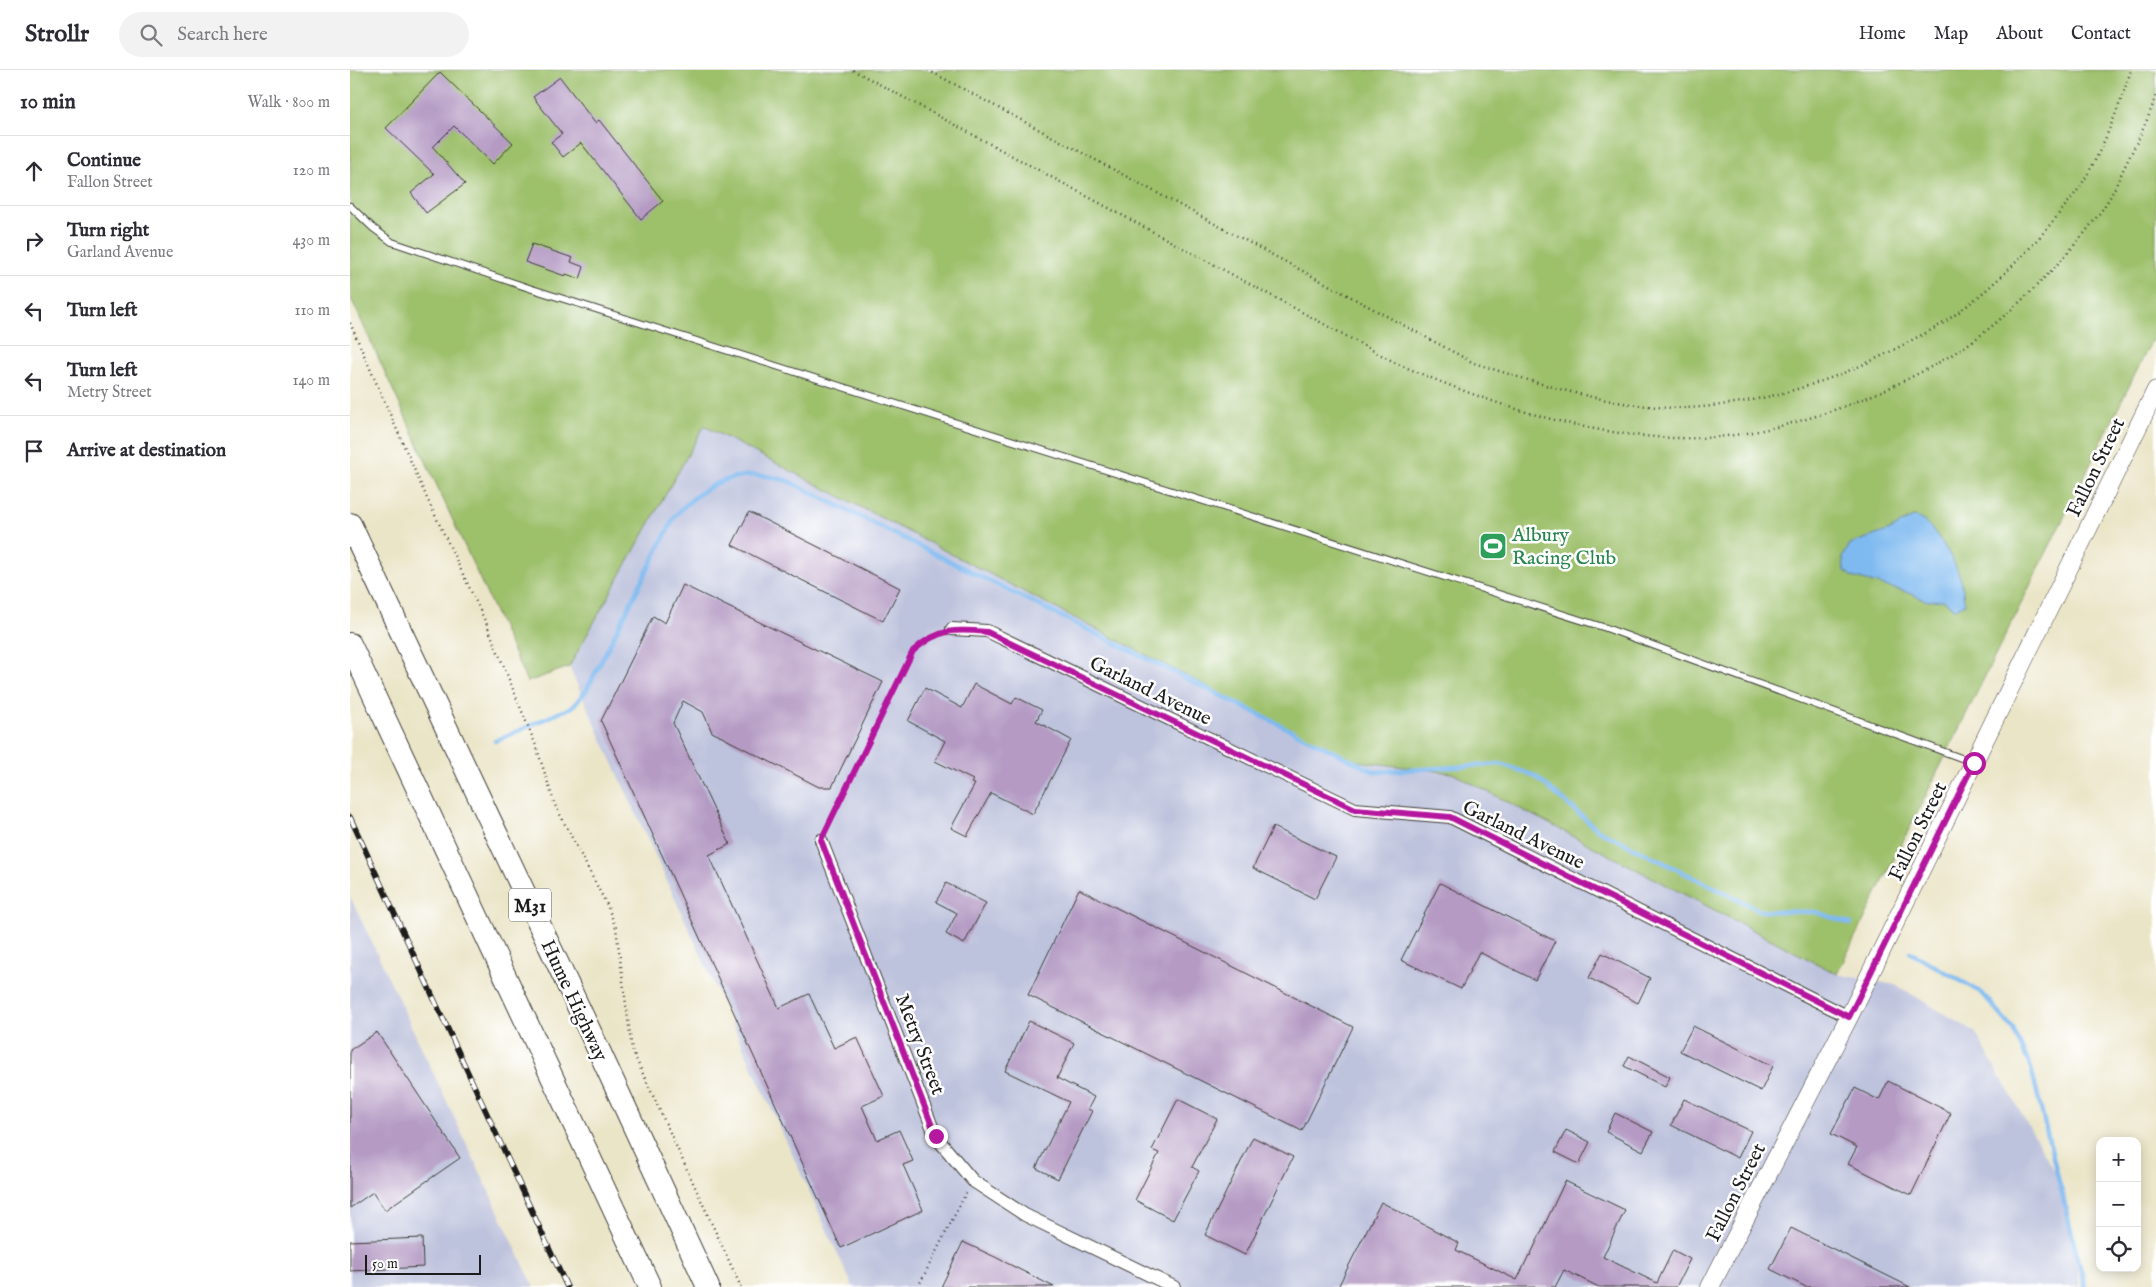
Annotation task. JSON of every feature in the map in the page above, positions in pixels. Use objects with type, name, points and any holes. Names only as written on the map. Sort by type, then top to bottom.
[{"type":"highway","name":"Hume Highway","points":[[350,524],[601,1055],[708,1287]]},
{"type":"highway","name":"M31","points":[[350,644],[650,1287]]},
{"type":"street","name":"Fallon Street","points":[[1710,1287],[1849,1017],[2156,390]]},
{"type":"street","name":"Garland Avenue","points":[[952,629],[987,632],[1355,809],[1450,817],[1849,1017]]},
{"type":"street","name":"Metry Street","points":[[821,840],[936,1136],[973,1181],[1017,1210],[1174,1287]]},
{"type":"lane","points":[[350,206],[372,228],[392,242],[538,291],[1606,628],[1974,763]]},
{"type":"path","points":[[853,70],[1398,364],[1463,392],[1532,414],[1627,435],[1702,438],[1772,428],[1840,409],[1906,379],[1965,346],[2014,306],[2065,255],[2109,199],[2150,115],[2156,94]]},
{"type":"path","points":[[928,70],[1474,363],[1540,384],[1631,404],[1700,407],[1766,398],[1829,380],[1892,351],[1948,321],[1994,284],[2042,235],[2083,182],[2121,104],[2131,70]]},
{"type":"path","points":[[350,323],[426,496],[487,625],[536,746],[555,805],[616,928],[632,1050],[741,1287]]},
{"type":"path","points":[[821,840],[913,651],[922,643],[952,629]]},
{"type":"path","points":[[918,1287],[958,1206]]},
{"type":"shaded area","points":[[704,426],[1349,760],[1452,773],[1837,974],[1896,985],[1975,1032],[2065,1190],[2080,1287],[853,1287],[569,667]]},
{"type":"shaded area","points":[[350,896],[534,1287],[350,1287]]},
{"type":"green space","name":"Albury Racing Club","points":[[350,70],[2156,70],[2156,332],[1837,974],[1452,773],[1349,760],[704,426],[569,667],[527,682],[350,296]]},
{"type":"water","points":[[1913,517],[1927,524],[1948,551],[1962,583],[1965,604],[1955,609],[1943,600],[1928,601],[1903,591],[1852,577],[1844,570],[1843,557],[1850,544],[1890,530]]},
{"type":"building","points":[[440,72],[513,143],[493,164],[454,126],[433,147],[465,184],[426,213],[411,193],[434,174],[386,128]]},
{"type":"building","points":[[560,77],[595,123],[599,120],[663,201],[641,219],[581,143],[563,157],[551,142],[562,134],[533,97]]},
{"type":"building","points":[[532,244],[573,258],[571,262],[584,267],[580,279],[566,274],[565,276],[525,262]]},
{"type":"building","points":[[749,512],[900,588],[883,621],[732,545]]},
{"type":"building","points":[[683,585],[883,682],[832,787],[819,787],[712,732],[703,712],[683,701],[673,723],[730,844],[709,855],[779,1008],[809,994],[834,1048],[857,1037],[884,1096],[862,1106],[877,1140],[899,1130],[913,1161],[903,1165],[923,1210],[841,1248],[601,721],[653,616],[665,623]]},
{"type":"building","points":[[974,684],[1012,704],[1016,697],[1042,710],[1036,721],[1071,740],[1033,814],[991,793],[967,836],[951,828],[975,784],[971,783],[973,780],[935,761],[945,741],[908,721],[925,688],[962,708]]},
{"type":"building","points":[[1273,827],[1336,857],[1315,899],[1253,868]]},
{"type":"building","points":[[946,883],[986,903],[964,944],[946,934],[957,913],[936,902]]},
{"type":"building","points":[[1440,883],[1555,941],[1535,980],[1479,952],[1461,989],[1401,960]]},
{"type":"building","points":[[1079,889],[1353,1027],[1302,1131],[1028,995]]},
{"type":"building","points":[[1602,953],[1650,978],[1638,1003],[1589,978]]},
{"type":"building","points":[[1029,1021],[1074,1043],[1057,1078],[1094,1097],[1088,1109],[1092,1111],[1058,1179],[1036,1168],[1069,1102],[1005,1071]]},
{"type":"building","points":[[1693,1026],[1773,1066],[1761,1091],[1680,1051]]},
{"type":"building","points":[[377,1032],[460,1158],[385,1210],[373,1192],[350,1208],[350,1050]]},
{"type":"building","points":[[1629,1056],[1670,1077],[1665,1087],[1624,1066]]},
{"type":"building","points":[[1888,1081],[1951,1113],[1911,1195],[1848,1164],[1857,1147],[1831,1134],[1855,1088],[1879,1100]]},
{"type":"building","points":[[1178,1099],[1217,1119],[1192,1167],[1199,1171],[1173,1220],[1135,1200],[1159,1153],[1152,1150]]},
{"type":"building","points":[[1684,1099],[1751,1131],[1738,1158],[1671,1125]]},
{"type":"building","points":[[1615,1113],[1653,1132],[1643,1151],[1606,1132]]},
{"type":"building","points":[[1566,1130],[1590,1142],[1579,1164],[1555,1152]]},
{"type":"building","points":[[1253,1137],[1293,1157],[1245,1255],[1205,1235]]},
{"type":"building","points":[[1565,1181],[1625,1210],[1603,1257],[1657,1283],[1673,1250],[1690,1259],[1676,1287],[1599,1287],[1564,1270],[1555,1287],[1338,1287],[1381,1202],[1459,1243],[1456,1250],[1517,1280]]},
{"type":"building","points":[[1791,1228],[1910,1287],[1806,1287],[1770,1269]]},
{"type":"building","points":[[422,1238],[423,1267],[350,1271],[350,1241]]},
{"type":"building","points":[[963,1242],[995,1257],[1054,1287],[941,1287]]},
{"type":"waterway","points":[[495,741],[572,707],[586,691],[675,516],[687,504],[712,486],[726,480],[740,476],[771,477],[788,481],[1375,772],[1501,764],[1535,776],[1598,830],[1761,911],[1816,912],[1851,924]]},
{"type":"waterway","points":[[1910,952],[1982,993],[2013,1029],[2031,1068],[2085,1287]]},
{"type":"railway","points":[[350,817],[567,1287]]},
{"type":"place","name":"Albury Racing Club","points":[[1493,546]]},
{"type":"route","points":[[936,1136],[821,840],[913,651],[922,643],[952,629],[987,632],[1355,809],[1450,817],[1849,1017],[1974,763]]}]
